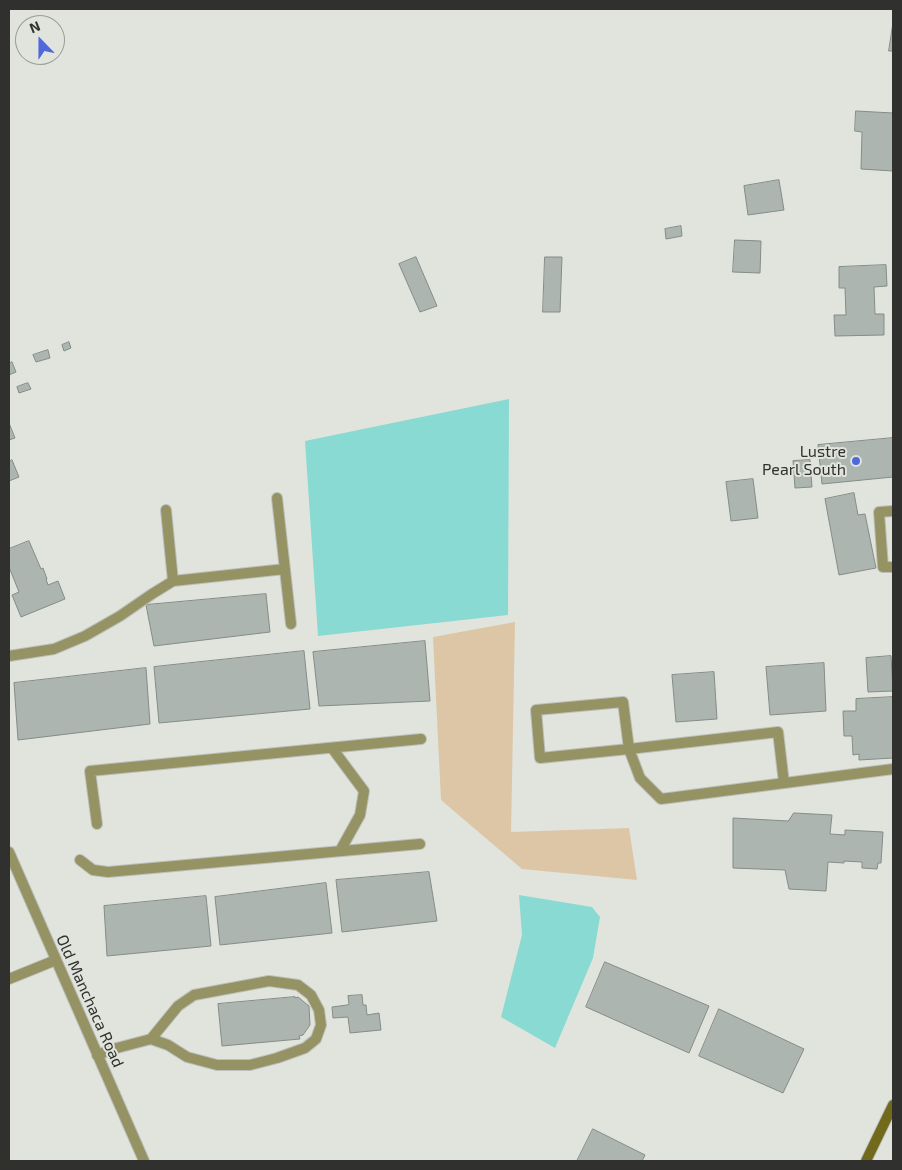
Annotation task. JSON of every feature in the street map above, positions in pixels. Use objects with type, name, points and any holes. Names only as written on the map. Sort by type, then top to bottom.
[{"type":"main road","points":[[866,1161],[893,1105]]},
{"type":"street","points":[[277,498],[291,624]]},
{"type":"street","points":[[166,510],[173,581]]},
{"type":"street","points":[[893,511],[879,512],[883,567],[893,566]]},
{"type":"street","points":[[9,656],[54,649],[85,636],[120,616],[173,581],[285,569]]},
{"type":"street","points":[[784,783],[778,732],[629,749],[540,758],[536,710],[623,702],[629,749],[640,778],[662,799],[893,769]]},
{"type":"street","points":[[97,824],[90,771],[420,739]]},
{"type":"street","points":[[332,748],[364,792],[360,814],[340,851]]},
{"type":"street","points":[[80,860],[93,870],[108,872],[420,844]]},
{"type":"street","name":"Old Manchaca Road","points":[[9,852],[144,1161]]},
{"type":"street","points":[[9,979],[56,960]]},
{"type":"street","points":[[97,1055],[151,1039],[168,1045],[187,1056],[216,1065],[250,1065],[305,1048],[316,1039],[321,1025],[319,1010],[311,995],[298,985],[269,981],[194,995],[178,1006],[151,1039]]},
{"type":"shaded area","points":[[515,622],[511,832],[629,828],[637,880],[522,869],[441,800],[433,637]]},
{"type":"water","points":[[509,399],[508,615],[318,636],[305,441]]},
{"type":"water","points":[[519,895],[592,907],[600,917],[593,958],[555,1048],[501,1017],[522,935]]},
{"type":"building","points":[[893,23],[893,51],[889,51]]},
{"type":"building","points":[[856,111],[893,113],[893,171],[861,169],[862,132],[855,131]]},
{"type":"building","points":[[779,180],[784,210],[748,215],[744,186]]},
{"type":"building","points":[[681,226],[682,236],[666,239],[665,229]]},
{"type":"building","points":[[735,240],[761,241],[760,273],[733,272]]},
{"type":"building","points":[[416,257],[437,306],[420,312],[399,264]]},
{"type":"building","points":[[545,257],[562,257],[560,312],[543,312]]},
{"type":"building","points":[[886,265],[887,286],[874,287],[875,314],[884,314],[884,335],[835,336],[834,315],[846,315],[845,288],[839,288],[839,267]]},
{"type":"building","points":[[69,342],[71,348],[64,351],[62,345]]},
{"type":"building","points":[[48,350],[50,358],[36,362],[33,355]]},
{"type":"building","points":[[12,362],[16,372],[9,375],[9,364]]},
{"type":"building","points":[[28,383],[31,389],[19,393],[17,387]]},
{"type":"building","points":[[9,423],[15,438],[9,440]]},
{"type":"building","name":"Lustre Pearl South","points":[[893,438],[893,477],[822,484],[818,445]]},
{"type":"building","points":[[12,460],[19,477],[9,481],[9,462]]},
{"type":"building","points":[[810,460],[812,487],[795,488],[793,461]]},
{"type":"building","points":[[753,479],[758,518],[731,521],[726,482]]},
{"type":"building","name":"Lustre Pearl South","points":[[854,493],[858,515],[865,514],[876,568],[839,575],[825,499]]},
{"type":"building","points":[[29,541],[41,569],[43,568],[48,585],[58,581],[65,599],[21,617],[12,595],[19,592],[9,567],[9,549]]},
{"type":"building","points":[[266,594],[270,632],[154,646],[146,605]]},
{"type":"building","points":[[425,641],[430,701],[319,706],[313,652]]},
{"type":"building","points":[[304,651],[310,709],[159,723],[154,667]]},
{"type":"building","points":[[891,656],[893,691],[868,692],[866,658]]},
{"type":"building","points":[[824,663],[826,711],[770,715],[766,667]]},
{"type":"building","points":[[146,668],[150,724],[18,740],[14,683]]},
{"type":"building","points":[[714,672],[717,719],[676,722],[672,675]]},
{"type":"building","points":[[893,697],[893,758],[859,760],[859,754],[853,755],[852,736],[844,736],[843,711],[856,711],[856,699]]},
{"type":"building","points":[[794,813],[832,815],[830,834],[845,835],[845,830],[883,832],[881,863],[878,863],[877,869],[862,868],[862,862],[828,862],[826,891],[789,889],[785,870],[733,868],[733,818],[788,821]]},
{"type":"building","points":[[429,872],[437,921],[342,932],[336,880]]},
{"type":"building","points":[[326,883],[332,933],[220,945],[215,897]]},
{"type":"building","points":[[206,896],[211,946],[107,956],[104,906]]},
{"type":"building","points":[[605,962],[709,1006],[689,1053],[586,1007]]},
{"type":"building","points":[[362,995],[367,1015],[379,1013],[381,1030],[350,1033],[348,1017],[333,1018],[332,1007],[349,1004],[348,996]]},
{"type":"building","points":[[298,997],[309,1006],[310,1025],[303,1035],[299,1036],[300,1039],[222,1046],[218,1004]]},
{"type":"building","points":[[719,1009],[804,1049],[783,1093],[699,1056]]},
{"type":"building","points":[[593,1129],[645,1155],[642,1161],[577,1161]]},
{"type":"place","name":"Lustre Pearl South","points":[[856,461]]}]
